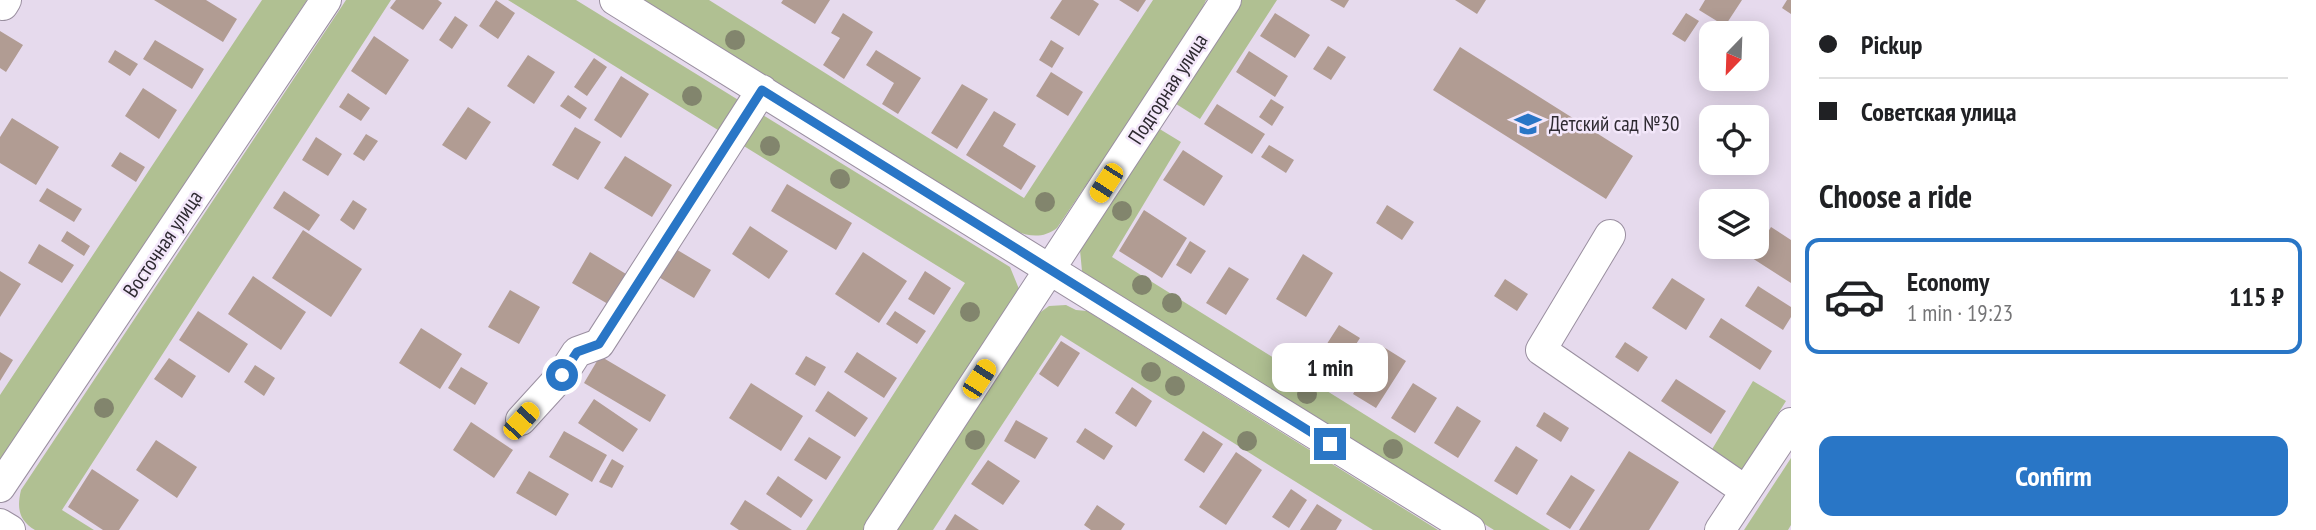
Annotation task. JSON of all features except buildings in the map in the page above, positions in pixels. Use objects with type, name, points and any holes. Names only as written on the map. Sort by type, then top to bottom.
[{"type":"street","name":"Восточная улица","points":[[0,487],[326,0]]},
{"type":"street","points":[[615,0],[1470,530]]},
{"type":"street","name":"Подгорная улица","points":[[879,530],[1226,0]]},
{"type":"street","points":[[521,421],[562,375],[577,352],[599,344],[762,90]]},
{"type":"street","points":[[1610,235],[1541,350],[1746,491]]},
{"type":"street","points":[[1720,530],[1791,423]]},
{"type":"street","points":[[0,524],[10,530]]},
{"type":"green space","points":[[262,0],[307,0],[0,465],[0,395]]},
{"type":"green space","points":[[346,0],[391,0],[62,510],[94,530],[35,530],[25,522],[20,513],[21,490]]},
{"type":"green space","points":[[508,0],[576,0],[1010,267],[1019,289],[866,530],[806,530],[965,283]]},
{"type":"green space","points":[[641,0],[709,0],[1024,198],[1153,0],[1206,0],[1198,19],[1057,228],[1038,236],[1006,227]]},
{"type":"green space","points":[[1240,0],[1277,0],[1200,119],[1173,102]]},
{"type":"green space","points":[[1158,128],[1181,142],[1112,257],[1550,530],[1494,530],[1087,277],[1082,271],[1080,250]]},
{"type":"green space","points":[[1066,305],[1087,311],[1438,530],[1373,530],[1061,335],[933,530],[894,530],[1038,314],[1049,306]]},
{"type":"green space","points":[[1753,381],[1786,401],[1743,470],[1711,451]]},
{"type":"green space","points":[[1791,458],[1791,525],[1788,530],[1744,530]]},
{"type":"place","name":"Детский сад №30","points":[[1528,124]]},
{"type":"route","points":[[562,375],[577,352],[599,344],[762,90],[1330,444]]}]
